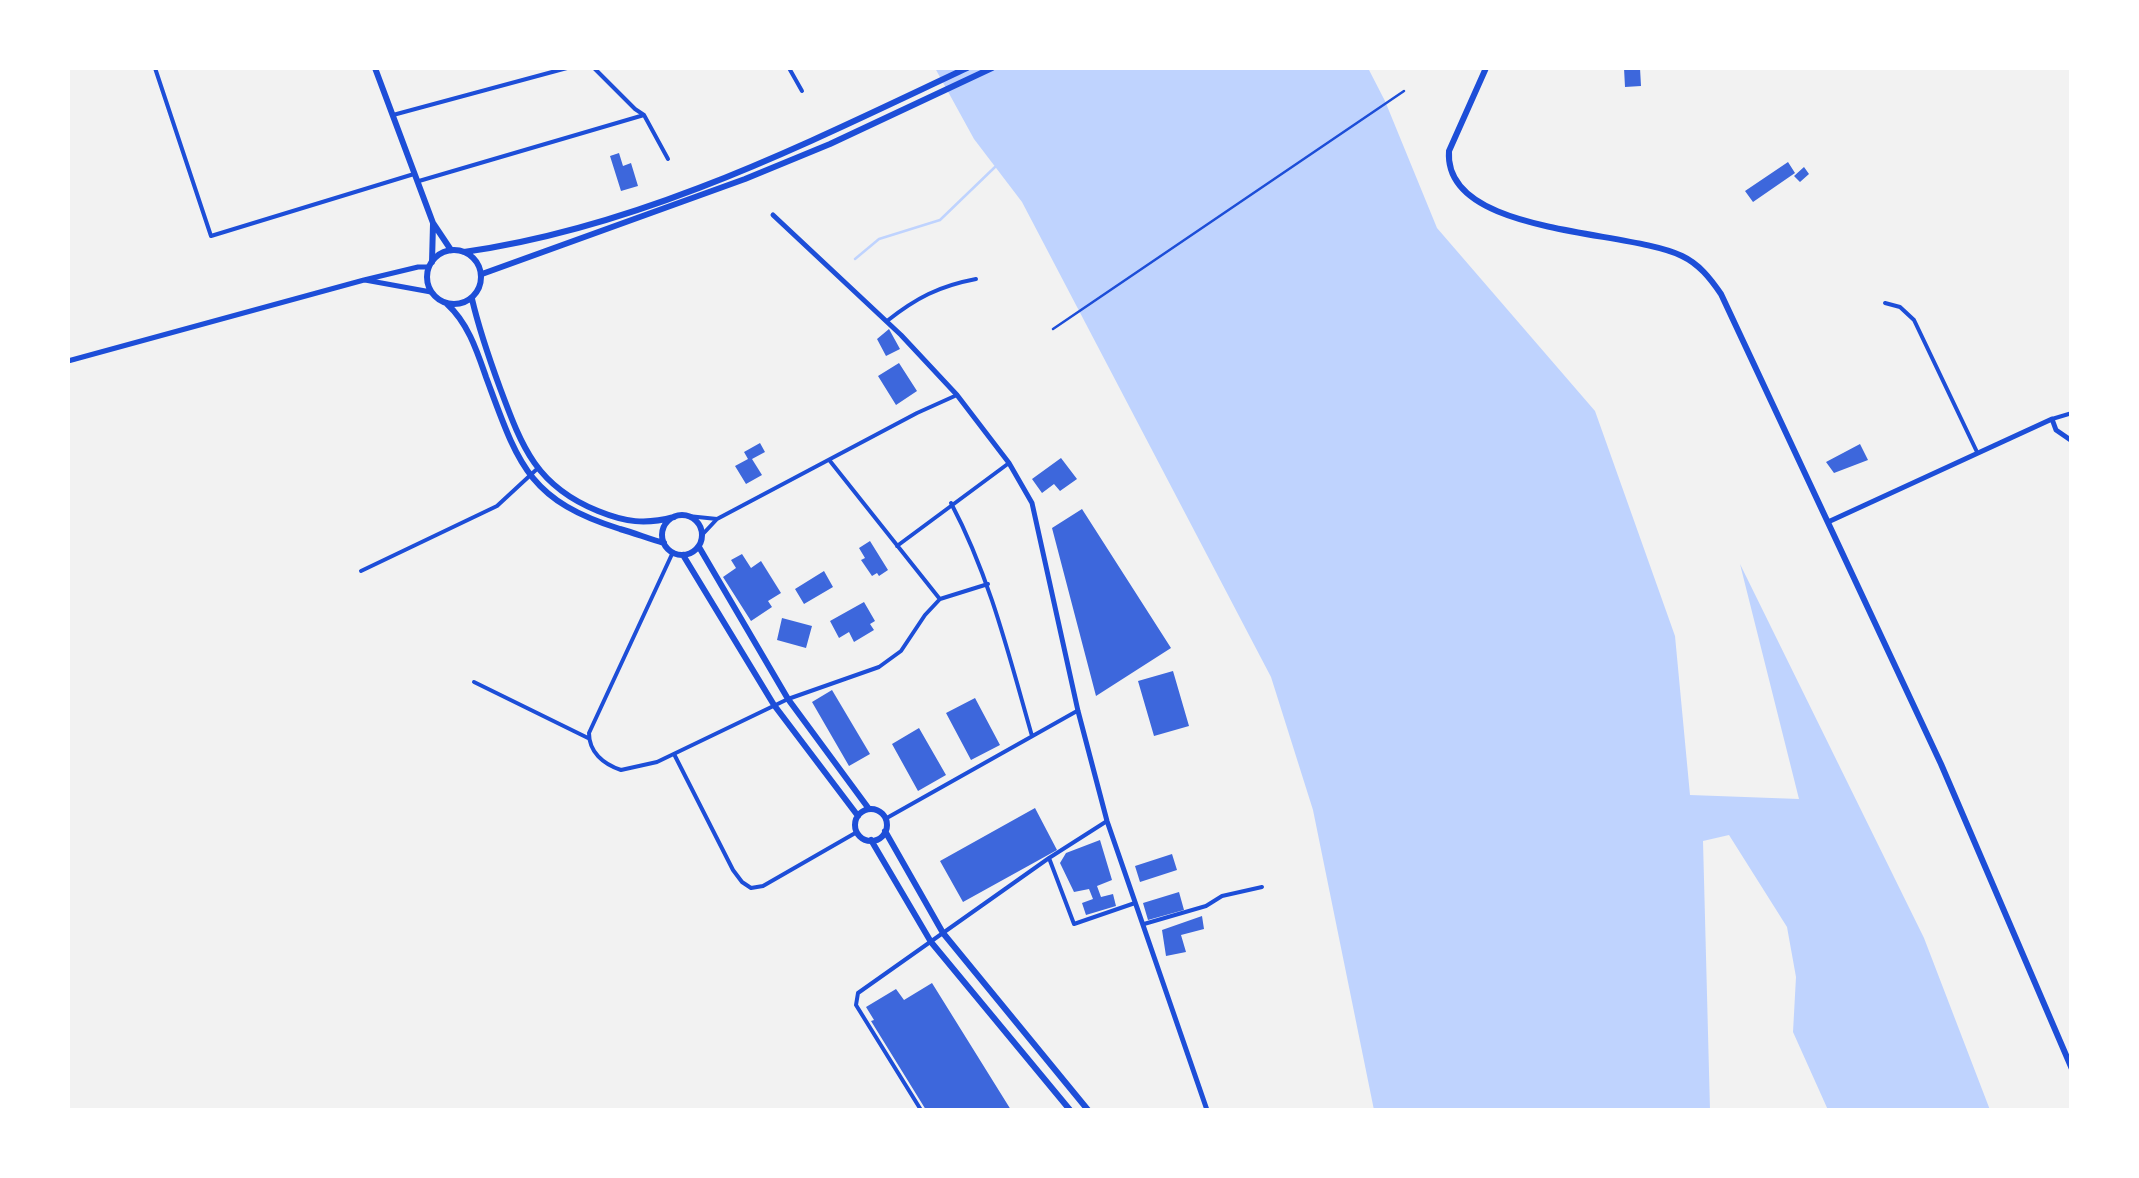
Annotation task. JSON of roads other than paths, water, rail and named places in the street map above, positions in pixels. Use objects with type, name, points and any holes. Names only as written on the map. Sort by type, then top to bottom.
[{"type":"main road","points":[[375,68],[433,223],[452,250]]},
{"type":"main road","points":[[430,265],[440,254],[452,250],[513,245],[612,218],[755,164],[967,68]]},
{"type":"main road","points":[[482,274],[745,180],[992,68]]},
{"type":"main road","points":[[1486,68],[1449,151],[1450,166],[1459,187],[1489,210],[1672,252],[1698,266],[1728,309],[1941,764],[2072,1069]]},
{"type":"main road","points":[[433,223],[427,280],[431,292],[460,316],[518,458],[568,498],[617,518],[652,523],[688,516],[698,523],[702,535],[698,547],[683,555]]},
{"type":"main road","points":[[448,304],[472,299],[480,288],[482,274],[478,264],[464,252]]},
{"type":"main road","points":[[472,299],[478,328],[534,472],[564,508],[664,543],[683,555],[774,706],[858,816],[857,832],[871,840],[930,942],[1070,1110]]},
{"type":"main road","points":[[664,543],[664,528],[674,517]]},
{"type":"main road","points":[[698,547],[788,699],[870,809]]},
{"type":"main road","points":[[858,816],[870,809],[886,819],[881,837],[871,840]]},
{"type":"main road","points":[[885,831],[943,933],[1088,1110]]},
{"type":"street","points":[[155,68],[211,236],[644,114]]},
{"type":"street","points":[[393,116],[567,68]]},
{"type":"street","points":[[594,68],[644,114],[668,159]]},
{"type":"street","points":[[789,68],[802,91]]},
{"type":"street","points":[[773,214],[887,321],[958,395],[1009,463],[1032,503],[1078,710],[1108,821],[1205,1110]]},
{"type":"street","points":[[68,361],[430,265]]},
{"type":"street","points":[[887,321],[917,297],[936,288],[976,279]]},
{"type":"street","points":[[364,280],[431,292]]},
{"type":"street","points":[[1885,303],[1900,307],[1914,320],[1978,452]]},
{"type":"street","points":[[702,535],[717,519],[958,395]]},
{"type":"street","points":[[1828,522],[2072,413]]},
{"type":"street","points":[[2052,419],[2056,430],[2072,441]]},
{"type":"street","points":[[830,461],[940,599]]},
{"type":"street","points":[[898,546],[1009,463]]},
{"type":"street","points":[[361,571],[497,506],[534,472]]},
{"type":"street","points":[[951,504],[988,584],[1032,736]]},
{"type":"street","points":[[688,516],[717,519]]},
{"type":"street","points":[[588,738],[673,552]]},
{"type":"street","points":[[474,682],[588,738],[601,760],[610,766],[634,770],[788,699],[879,667],[901,651],[940,599],[988,584]]},
{"type":"street","points":[[886,819],[1078,710]]},
{"type":"street","points":[[674,754],[733,870],[751,888],[763,886],[857,832]]},
{"type":"street","points":[[920,1110],[856,1006],[858,994],[1049,858],[1108,821]]},
{"type":"street","points":[[1049,858],[1074,924],[1135,904]]},
{"type":"street","points":[[1142,924],[1206,906],[1222,896],[1262,887]]},
{"type":"street","points":[[2059,1040],[2072,1045]]},
{"type":"water","points":[[935,68],[1368,68],[1437,228],[1595,411],[1675,636],[1690,795],[1799,799],[1740,564],[1924,938],[1990,1110],[1828,1110],[1793,1032],[1796,977],[1787,927],[1729,835],[1703,841],[1710,1110],[1374,1110],[1313,810],[1271,677],[1022,202],[974,139]]},
{"type":"waterway","points":[[855,259],[879,239],[940,220],[995,167]]}]
